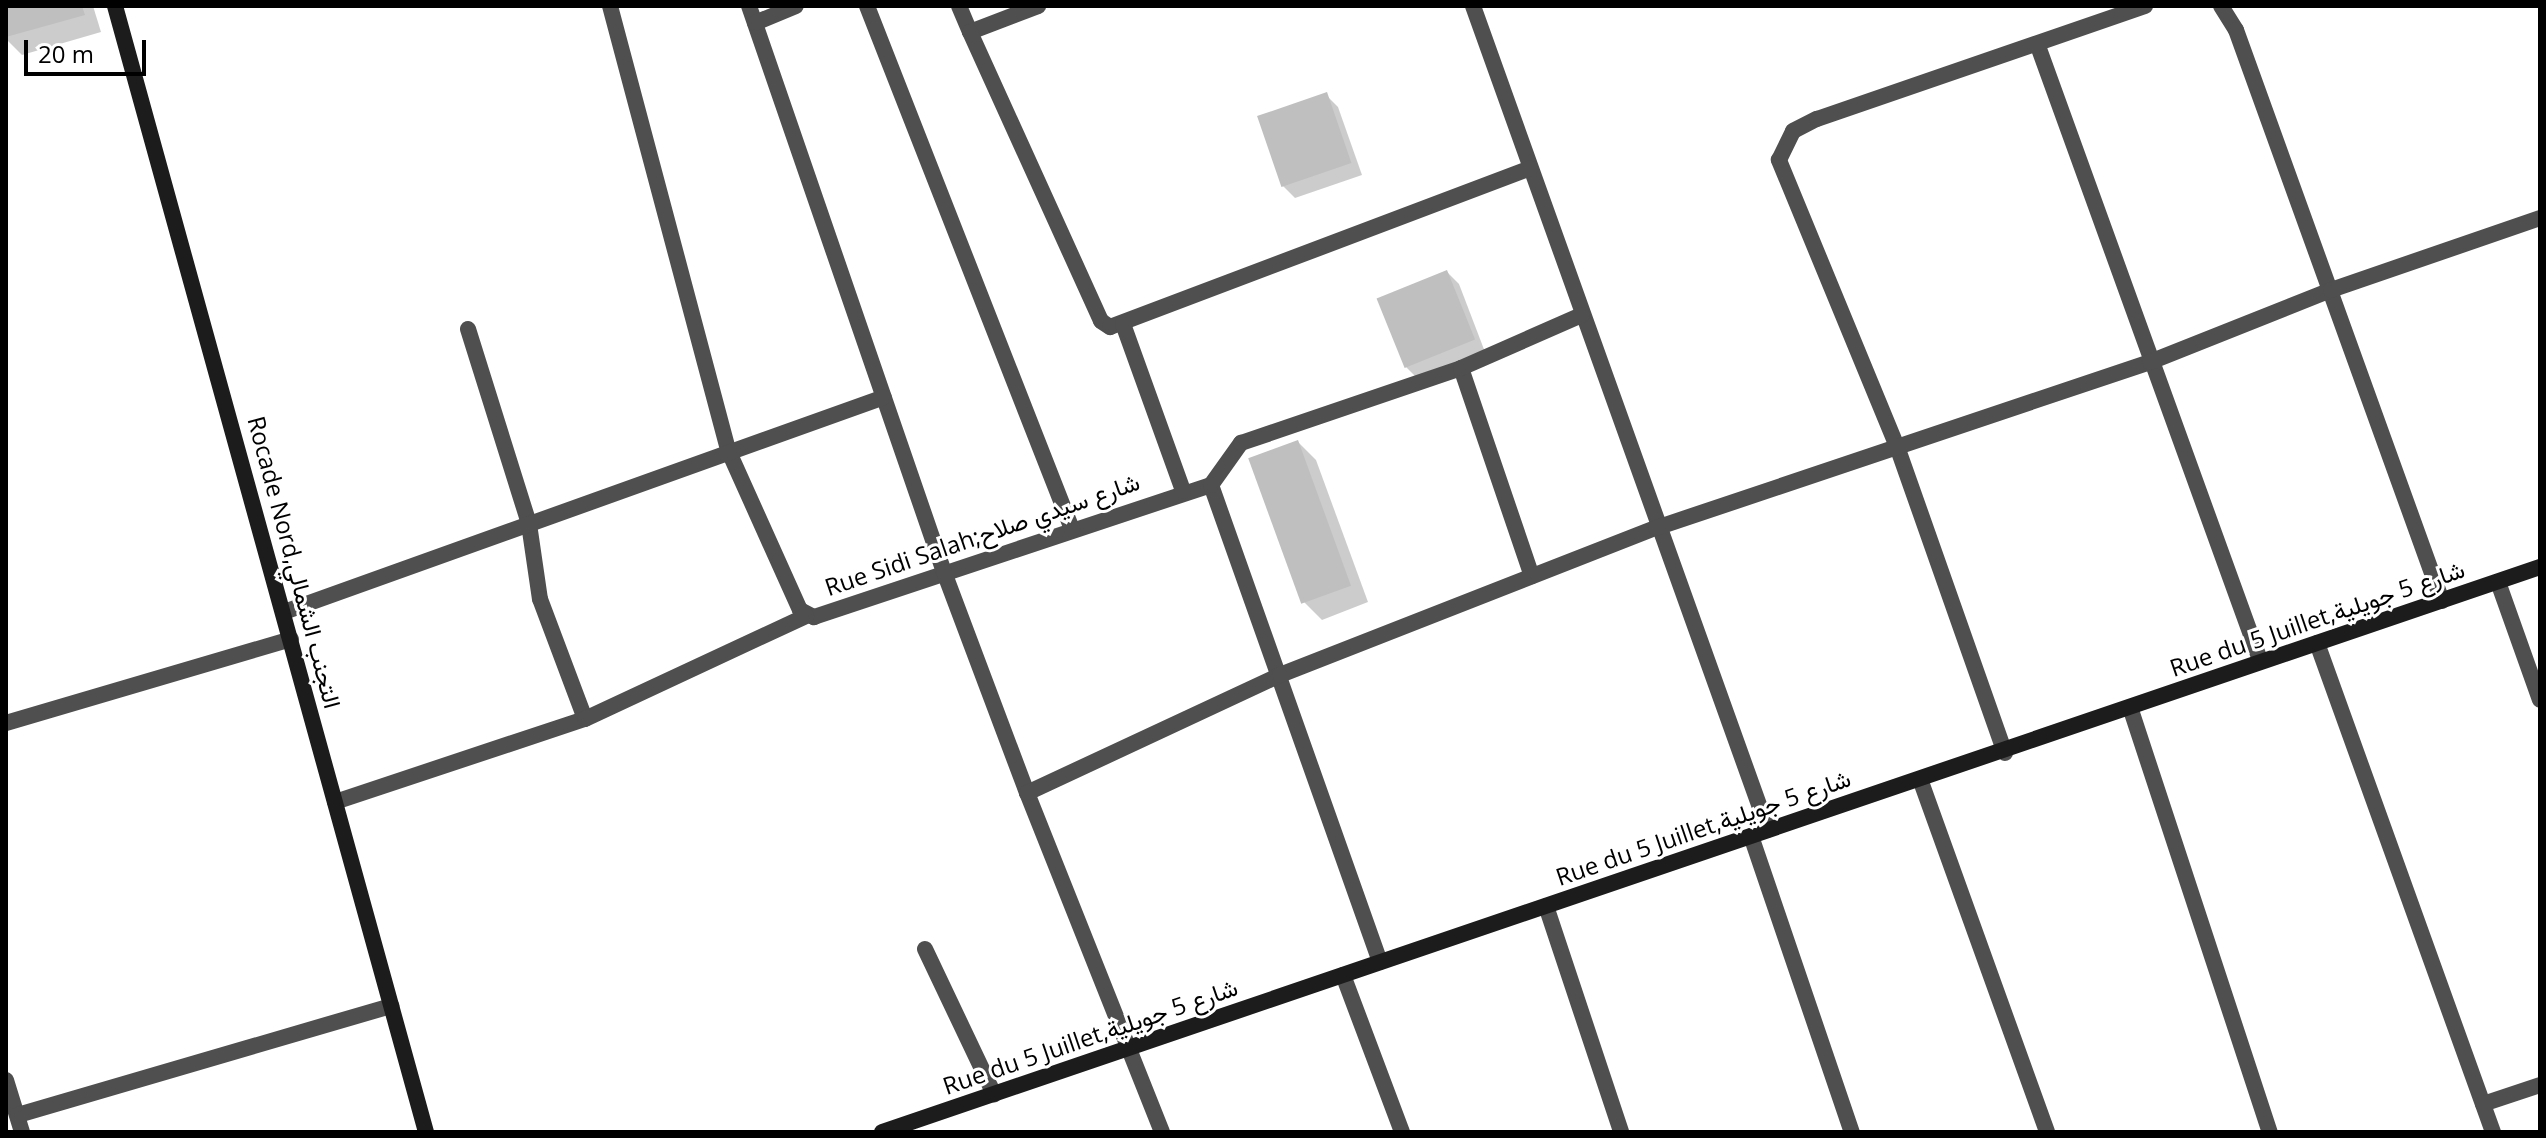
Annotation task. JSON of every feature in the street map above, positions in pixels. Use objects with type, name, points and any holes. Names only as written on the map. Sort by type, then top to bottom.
[{"type":"street","name":"Rocade Nord,التجنب الشمالي","points":[[115,6],[426,1132]]},
{"type":"street","name":"Rue Sidi Salah;شارع سيدي صلاح","points":[[610,6],[729,452],[806,616],[1183,491],[1211,485]]},
{"type":"street","points":[[749,6],[944,572],[1027,793],[1132,1047],[1162,1132]]},
{"type":"street","points":[[755,23],[796,6]]},
{"type":"street","points":[[867,6],[1072,529]]},
{"type":"street","points":[[959,6],[1101,321],[1110,327],[1530,168]]},
{"type":"street","points":[[970,32],[1038,6]]},
{"type":"street","points":[[1473,6],[1656,528],[1768,830]]},
{"type":"street","points":[[2005,753],[1898,449],[1779,160],[1793,131],[1817,119],[2038,46],[2145,6]]},
{"type":"street","points":[[2221,6],[2236,30],[2442,601]]},
{"type":"street","points":[[2038,46],[2260,660]]},
{"type":"street","points":[[1027,793],[1280,675],[1656,528],[2150,362],[2331,290],[2540,218]]},
{"type":"street","points":[[1380,962],[1211,485],[1241,443],[1461,368],[1582,315]]},
{"type":"street","points":[[1123,324],[1183,491]]},
{"type":"street","points":[[468,329],[529,524],[540,599],[585,719]]},
{"type":"street","points":[[1461,368],[1532,576]]},
{"type":"street","points":[[284,612],[884,397]]},
{"type":"street","name":"Rue du 5 Juillet,شارع 5 جويلية","points":[[882,1132],[1768,830],[2005,753],[2260,660],[2540,567]]},
{"type":"street","points":[[2498,582],[2540,700]]},
{"type":"street","points":[[335,802],[585,719],[806,616]]},
{"type":"street","points":[[6,723],[291,639]]},
{"type":"street","points":[[2317,643],[2493,1132]]},
{"type":"street","points":[[2130,707],[2270,1132]]},
{"type":"street","points":[[1920,779],[2047,1132]]},
{"type":"street","points":[[1751,836],[1852,1132]]},
{"type":"street","points":[[1546,906],[1621,1132]]},
{"type":"street","points":[[925,949],[994,1094]]},
{"type":"street","points":[[1343,975],[1402,1132]]},
{"type":"street","points":[[6,1080],[20,1124],[391,1006]]},
{"type":"street","points":[[2483,1104],[2540,1085]]},
{"type":"building","points":[[6,6],[82,6],[85,15],[6,37]]},
{"type":"building","points":[[1327,92],[1351,163],[1281,187],[1257,116]]},
{"type":"building","points":[[1447,270],[1475,340],[1405,368],[1377,298]]},
{"type":"building","points":[[1298,440],[1351,586],[1301,604],[1248,458]]}]
